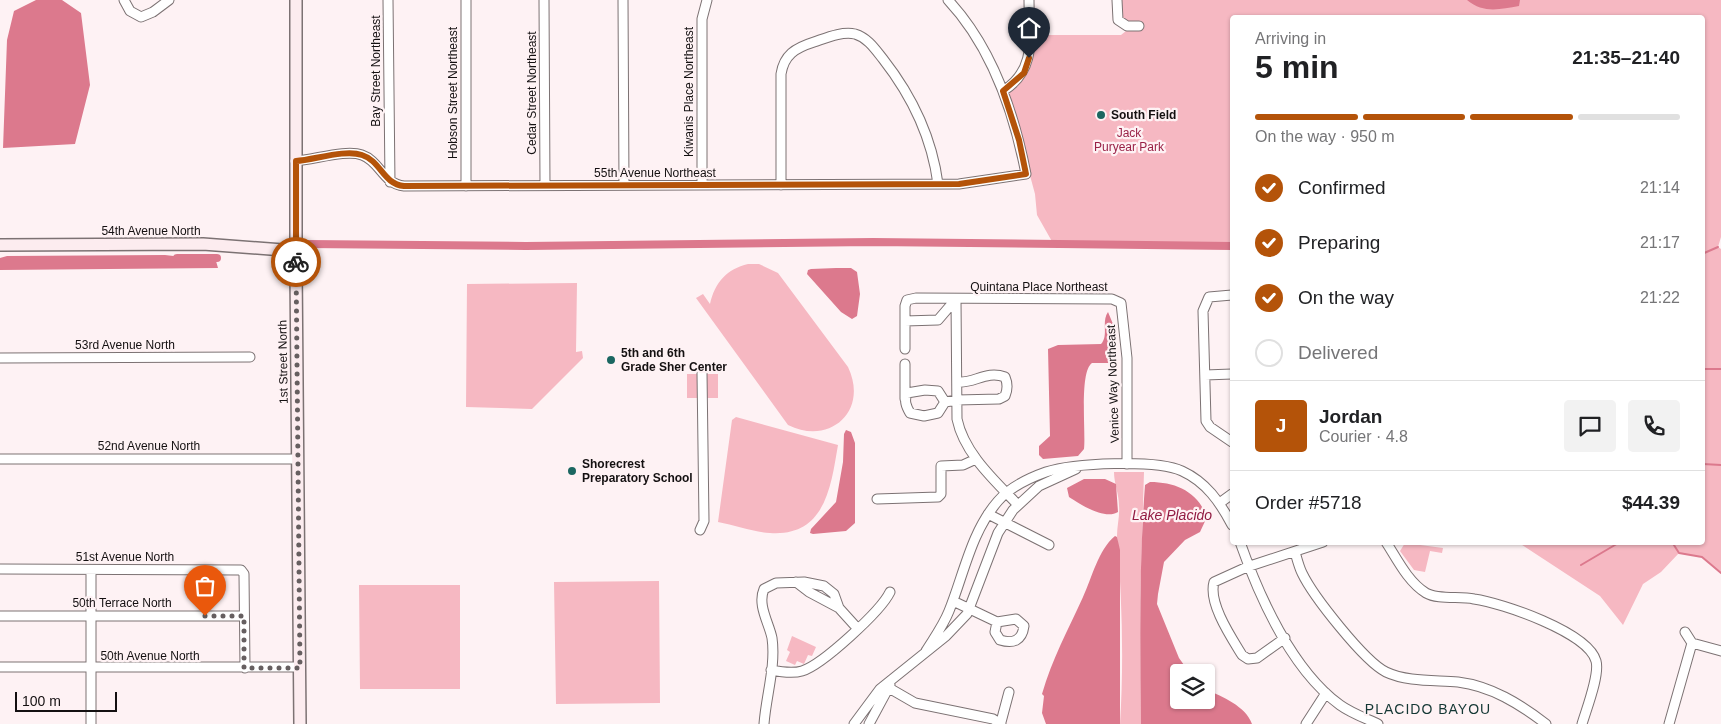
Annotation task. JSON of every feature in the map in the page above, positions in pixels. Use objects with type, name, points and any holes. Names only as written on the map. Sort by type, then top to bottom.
[{"type":"street","points":[[124,0],[130,12],[141,17],[153,12],[168,0]]},
{"type":"street","name":"1st Street North","points":[[296,0],[297,459],[300,724]]},
{"type":"street","name":"Bay Street Northeast","points":[[388,0],[390,182]]},
{"type":"street","name":"Hobson Street Northeast","points":[[466,0],[466,186]]},
{"type":"street","name":"Cedar Street Northeast","points":[[544,0],[544,185]]},
{"type":"street","points":[[623,0],[624,185]]},
{"type":"street","name":"Kiwanis Place Northeast","points":[[702,185],[702,19],[707,0]]},
{"type":"street","points":[[948,0],[980,45],[1003,91],[1018,81],[1026,67],[1029,48],[1029,0]]},
{"type":"street","points":[[1117,0],[1118,20],[1127,26],[1139,26]]},
{"type":"street","points":[[781,185],[782,67],[790,54],[803,46],[847,33],[866,40],[901,82],[914,106],[930,148],[938,184]]},
{"type":"street","name":"55th Avenue Northeast","points":[[390,182],[404,186],[938,184],[978,182],[1026,174],[1019,140],[1003,91]]},
{"type":"street","name":"Bay Street Northeast","points":[[367,157],[380,158],[387,152],[389,142]]},
{"type":"street","points":[[296,161],[352,153],[367,157],[377,165],[390,182]]},
{"type":"street","name":"54th Avenue North","points":[[2,245],[203,244],[296,250]]},
{"type":"street","points":[[1230,295],[1214,295],[1205,302],[1203,311],[1206,421],[1210,428],[1230,441]]},
{"type":"street","name":"Quintana Place Northeast","points":[[905,321],[905,306],[908,300],[916,298],[1112,299],[1121,304]]},
{"type":"street","points":[[905,349],[905,321],[938,320],[956,299]]},
{"type":"street","points":[[956,299],[956,419],[960,435],[976,458],[1018,505]]},
{"type":"street","name":"Venice Way Northeast","points":[[1121,304],[1127,358],[1128,464]]},
{"type":"street","name":"53rd Avenue North","points":[[0,358],[250,357]]},
{"type":"street","points":[[905,364],[906,407],[910,413],[915,415],[938,414],[946,402],[999,399],[1005,396],[1007,382],[1005,377],[992,374],[978,377],[965,383],[956,382]]},
{"type":"street","points":[[700,530],[704,521],[702,373]]},
{"type":"street","points":[[1205,375],[1230,374]]},
{"type":"street","points":[[905,399],[907,393],[925,390],[938,391],[946,402]]},
{"type":"street","points":[[877,499],[938,497],[941,494],[941,466],[963,465],[976,458]]},
{"type":"street","name":"52nd Avenue North","points":[[0,459],[297,459]]},
{"type":"street","points":[[926,651],[940,629],[953,601],[977,534],[988,514],[1006,493],[1048,471],[1128,464],[1166,466],[1181,470],[1208,488],[1220,502],[1230,521]]},
{"type":"street","points":[[854,724],[887,686],[959,625],[970,609],[998,533],[1018,505],[1039,486],[1083,467]]},
{"type":"street","points":[[1220,502],[1230,495]]},
{"type":"street","points":[[988,514],[1049,545]]},
{"type":"street","points":[[1241,545],[1247,567],[1261,598],[1284,638],[1326,693],[1341,706],[1378,724]]},
{"type":"street","points":[[1284,638],[1257,658],[1248,659],[1242,655],[1227,629],[1212,590],[1214,582],[1247,567],[1315,545]]},
{"type":"street","points":[[1388,545],[1416,585],[1428,594],[1494,602],[1530,614],[1573,638],[1590,651],[1596,662],[1595,674],[1582,724]]},
{"type":"street","points":[[1295,552],[1307,582],[1330,613],[1361,652],[1386,672],[1405,678],[1460,683],[1480,688],[1509,699],[1546,724]]},
{"type":"street","name":"51st Avenue North","points":[[0,569],[241,570],[244,574],[244,668]]},
{"type":"street","points":[[90,570],[91,724]]},
{"type":"street","points":[[764,724],[771,670],[772,639],[762,594],[764,589],[776,583],[796,582],[809,592],[839,608],[858,629]]},
{"type":"street","points":[[771,670],[793,672],[810,667],[858,629],[880,608],[890,592]]},
{"type":"street","points":[[953,601],[997,622]]},
{"type":"street","name":"50th Terrace North","points":[[0,616],[244,616]]},
{"type":"street","points":[[1685,632],[1692,643],[1721,651]]},
{"type":"street","points":[[1669,724],[1692,643]]},
{"type":"street","name":"50th Avenue North","points":[[0,667],[300,668]]},
{"type":"street","points":[[887,686],[915,703],[1001,723],[1009,692]]},
{"type":"street","points":[[869,724],[887,686]]},
{"type":"street","points":[[1306,724],[1326,693]]},
{"type":"green space","name":"Jack Puryear Park","points":[[1121,0],[1721,0],[1721,237],[1718,247],[1721,249],[1721,573],[1702,557],[1679,553],[1661,572],[1643,584],[1623,625],[1600,596],[1522,545],[1705,545],[1705,15],[1230,15],[1230,246],[1054,245],[1037,215],[1035,194],[1008,94],[1025,77],[1031,65],[1034,35],[1121,35],[1126,31],[1125,21],[1121,18]]},
{"type":"green space","points":[[748,264],[759,264],[778,273],[848,367],[853,383],[853,398],[849,410],[842,420],[831,427],[818,431],[803,430],[788,425],[696,298],[703,294],[710,304],[715,289],[723,278],[734,269]]},
{"type":"green space","points":[[577,283],[576,352],[582,351],[583,358],[532,409],[466,407],[467,284]]},
{"type":"green space","points":[[687,374],[718,374],[718,398],[687,398]]},
{"type":"green space","points":[[736,417],[838,445],[832,476],[822,506],[803,527],[789,532],[770,533],[718,522],[732,420]]},
{"type":"green space","points":[[1114,472],[1144,472],[1140,605],[1141,724],[1120,724],[1122,654],[1117,536],[1119,509]]},
{"type":"green space","points":[[1404,545],[1443,548],[1442,553],[1430,551],[1425,572],[1414,570],[1400,551]]},
{"type":"green space","points":[[659,581],[660,703],[556,704],[554,582]]},
{"type":"green space","points":[[359,585],[460,585],[460,689],[360,689]]},
{"type":"green space","points":[[792,636],[816,647],[812,656],[808,655],[804,664],[797,661],[795,665],[786,661],[790,652],[787,650]]},
{"type":"water","points":[[36,0],[62,0],[81,13],[90,85],[75,144],[3,148],[7,40],[14,11]]},
{"type":"water","points":[[1467,0],[1520,0],[1519,6],[1486,9]]},
{"type":"water","points":[[165,255],[216,261],[218,268],[0,270],[0,258],[7,256]]},
{"type":"water","points":[[851,268],[857,272],[860,294],[857,316],[852,319],[841,312],[807,274],[808,270],[811,269]]},
{"type":"water","points":[[1108,312],[1113,324],[1111,363],[1092,363],[1088,369],[1084,390],[1084,449],[1078,456],[1043,459],[1039,455],[1039,446],[1050,436],[1048,349],[1058,345],[1101,344]]},
{"type":"water","points":[[846,430],[851,432],[855,443],[855,523],[846,531],[810,533],[811,529],[836,502]]},
{"type":"water","points":[[1084,479],[1105,479],[1116,484],[1118,512],[1113,514],[1100,513],[1069,497],[1067,488]]},
{"type":"water","name":"Lake Placido","points":[[1150,482],[1160,482],[1185,490],[1198,501],[1207,517],[1200,532],[1185,540],[1164,562],[1157,604],[1179,658],[1183,664],[1170,664],[1170,709],[1215,709],[1215,694],[1239,707],[1245,712],[1252,724],[1141,724],[1140,634],[1145,485]]},
{"type":"water","points":[[1115,536],[1117,537],[1120,550],[1120,724],[1046,724],[1042,713],[1044,696],[1042,694],[1051,669],[1100,556]]},
{"type":"waterway","points":[[305,244],[526,246],[873,242],[1230,246]]},
{"type":"waterway","points":[[1705,253],[1718,247]]},
{"type":"waterway","points":[[177,258],[217,258]]},
{"type":"waterway","points":[[1705,369],[1721,369]]},
{"type":"waterway","points":[[1705,464],[1721,465]]},
{"type":"waterway","points":[[1581,565],[1615,545]]},
{"type":"waterway","points":[[1674,545],[1679,553],[1702,557],[1721,573]]},
{"type":"way so far","points":[[205,616],[244,616],[244,668],[300,668],[296,262]]},
{"type":"place","name":"South Field","points":[[1101,115]]},
{"type":"place","name":"5th and 6th Grade Sher Center","points":[[611,360]]},
{"type":"place","name":"Shorecrest Preparatory School","points":[[572,471]]},
{"type":"district","name":"PLACIDO BAYOU","points":[[1428,709]]},
{"type":"route","points":[[296,262],[296,161],[307,161],[352,153],[363,155],[373,161],[390,182],[398,186],[959,184],[1026,174],[1019,140],[1003,91],[1018,81],[1024,73],[1029,58]]}]
